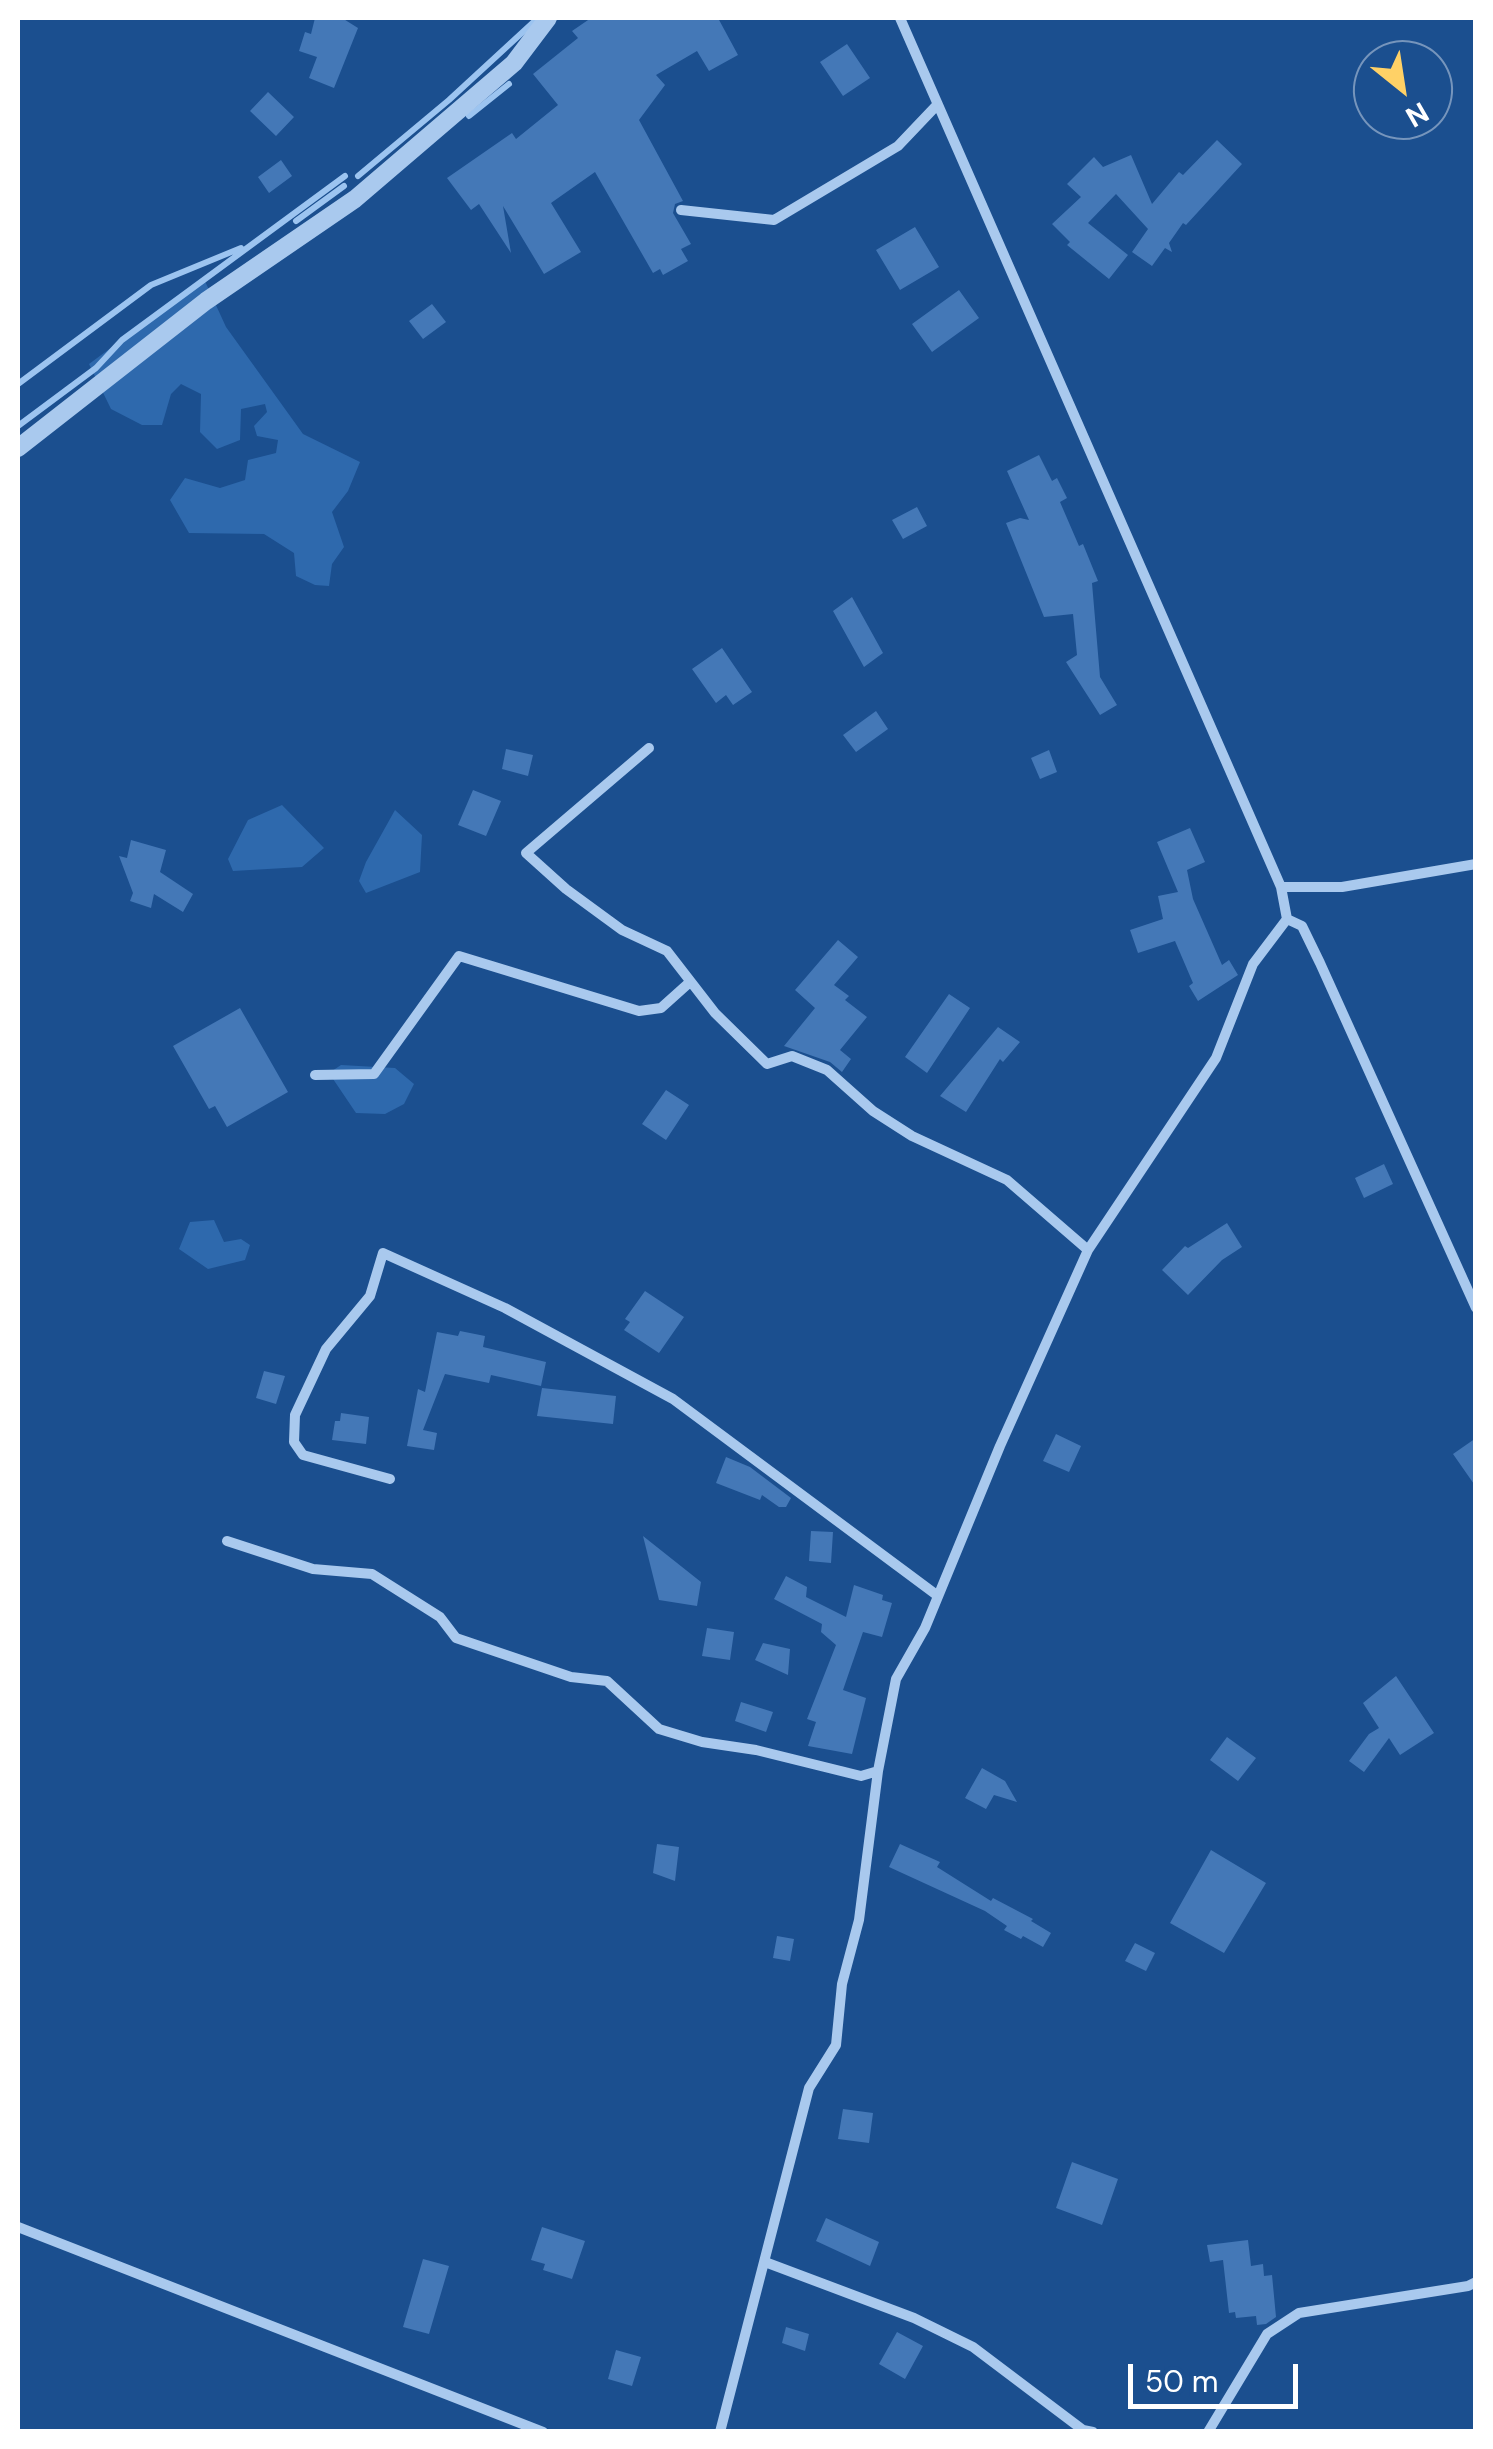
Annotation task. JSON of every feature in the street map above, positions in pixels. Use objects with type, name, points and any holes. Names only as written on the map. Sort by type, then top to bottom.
[{"type":"street","points":[[18,448],[206,301],[354,199],[501,75],[548,18]]},
{"type":"street","points":[[720,2432],[809,2088],[836,2045],[842,1984],[860,1920],[878,1770],[896,1679],[938,1596],[1088,1250],[1216,1058],[1253,964],[1287,920],[1281,887],[900,18]]},
{"type":"street","points":[[681,210],[774,220],[898,146],[937,105]]},
{"type":"street","points":[[649,748],[526,853],[566,889],[622,930],[667,951],[690,982],[767,1064],[792,1056],[827,1070],[873,1111],[912,1136],[1006,1180],[1088,1250]]},
{"type":"street","points":[[1281,887],[1342,887],[1476,864]]},
{"type":"street","points":[[1287,920],[1302,926],[1320,962],[1476,1308]]},
{"type":"street","points":[[316,1074],[374,1074],[459,956],[639,1011],[661,1008],[690,982]]},
{"type":"street","points":[[390,1479],[303,1455],[294,1442],[295,1415],[326,1348],[370,1296],[383,1253],[505,1308],[673,1399],[938,1596]]},
{"type":"street","points":[[228,1542],[313,1570],[372,1574],[440,1617],[456,1638],[571,1677],[608,1680],[660,1729],[702,1742],[756,1750],[861,1776],[878,1770]]},
{"type":"street","points":[[18,2228],[543,2432]]},
{"type":"street","points":[[765,2262],[914,2318],[973,2347],[1083,2430],[1093,2432]]},
{"type":"street","points":[[1208,2432],[1267,2334],[1299,2313],[1472,2284],[1476,2272]]},
{"type":"shaded area","points":[[204,279],[226,327],[303,434],[360,462],[348,491],[332,512],[344,547],[332,564],[329,586],[315,585],[296,576],[294,553],[264,534],[189,533],[170,500],[185,478],[220,488],[245,480],[248,460],[276,453],[278,440],[257,436],[254,426],[267,412],[265,404],[241,409],[240,440],[217,449],[200,432],[201,394],[181,384],[171,394],[162,425],[142,425],[111,409],[89,364]]},
{"type":"shaded area","points":[[282,805],[324,848],[302,867],[233,871],[228,859],[248,820]]},
{"type":"shaded area","points":[[395,810],[422,835],[420,872],[366,893],[359,881]]},
{"type":"shaded area","points":[[341,1065],[395,1068],[414,1084],[404,1104],[385,1114],[356,1113],[329,1073]]},
{"type":"shaded area","points":[[214,1220],[224,1242],[241,1239],[250,1245],[245,1260],[208,1269],[179,1249],[190,1222]]},
{"type":"building","points":[[315,18],[342,18],[358,28],[334,88],[309,78],[317,57],[299,51],[305,32],[311,34]]},
{"type":"building","points":[[591,18],[718,18],[738,55],[709,71],[697,51],[656,75],[665,85],[639,120],[683,201],[675,204],[673,213],[691,244],[681,249],[688,261],[663,275],[660,269],[653,273],[595,172],[551,203],[581,252],[544,274],[503,206],[511,253],[479,204],[471,210],[447,178],[512,133],[516,139],[558,105],[533,74],[578,38],[572,31]]},
{"type":"building","points":[[847,44],[870,78],[843,96],[820,62]]},
{"type":"building","points":[[268,92],[294,117],[276,136],[250,111]]},
{"type":"building","points":[[1217,140],[1242,164],[1186,225],[1183,223],[1169,243],[1172,252],[1165,248],[1152,266],[1132,252],[1148,229],[1116,194],[1088,223],[1128,255],[1109,279],[1067,245],[1070,242],[1052,224],[1081,197],[1067,184],[1094,157],[1103,167],[1131,155],[1152,204],[1179,172],[1183,175]]},
{"type":"building","points":[[281,160],[292,176],[269,193],[258,177]]},
{"type":"building","points":[[915,227],[939,267],[900,290],[876,250]]},
{"type":"building","points":[[959,290],[979,318],[932,352],[912,324]]},
{"type":"building","points":[[432,304],[446,322],[423,339],[409,321]]},
{"type":"building","points":[[1039,455],[1052,481],[1057,478],[1067,498],[1060,502],[1098,581],[1092,583],[1100,677],[1117,705],[1100,715],[1066,662],[1077,655],[1073,614],[1044,617],[1006,523],[1020,518],[1029,520],[1007,471]]},
{"type":"building","points":[[917,507],[927,526],[903,539],[892,520]]},
{"type":"building","points":[[852,597],[883,653],[864,667],[833,611]]},
{"type":"building","points":[[722,648],[752,692],[733,705],[726,695],[716,703],[692,669]]},
{"type":"building","points":[[876,711],[888,729],[856,752],[843,735]]},
{"type":"building","points":[[506,749],[533,755],[528,776],[502,769]]},
{"type":"building","points":[[1049,750],[1057,772],[1040,779],[1031,758]]},
{"type":"building","points":[[473,790],[501,801],[486,836],[458,825]]},
{"type":"building","points":[[1190,828],[1205,862],[1187,870],[1193,899],[1222,965],[1229,960],[1238,975],[1198,1001],[1189,986],[1193,983],[1175,941],[1138,953],[1130,930],[1163,919],[1158,896],[1178,892],[1157,842]]},
{"type":"building","points":[[131,840],[166,850],[160,872],[193,894],[183,912],[154,894],[151,908],[130,901],[133,893],[119,856],[127,858]]},
{"type":"building","points":[[838,940],[858,957],[834,985],[849,996],[845,1000],[867,1017],[840,1050],[851,1059],[842,1072],[830,1062],[784,1046],[815,1008],[795,990]]},
{"type":"building","points":[[949,994],[970,1008],[927,1073],[905,1057]]},
{"type":"building","points":[[240,1008],[288,1092],[227,1127],[215,1106],[209,1109],[173,1046]]},
{"type":"building","points":[[998,1027],[1020,1042],[1003,1062],[1000,1059],[966,1112],[940,1096]]},
{"type":"building","points":[[666,1090],[689,1105],[666,1140],[642,1124]]},
{"type":"building","points":[[1384,1164],[1393,1184],[1364,1198],[1355,1178]]},
{"type":"building","points":[[1227,1223],[1242,1247],[1222,1260],[1188,1295],[1162,1270],[1185,1246],[1188,1248]]},
{"type":"building","points":[[645,1291],[684,1317],[659,1353],[624,1330],[630,1322],[625,1319]]},
{"type":"building","points":[[460,1331],[485,1336],[483,1347],[546,1362],[541,1386],[491,1375],[489,1383],[445,1374],[423,1430],[437,1433],[434,1450],[407,1446],[418,1389],[425,1392],[437,1332],[458,1336]]},
{"type":"building","points":[[264,1371],[285,1376],[276,1404],[256,1398]]},
{"type":"building","points":[[542,1388],[616,1396],[613,1424],[537,1416]]},
{"type":"building","points":[[341,1413],[369,1417],[366,1444],[332,1440],[335,1421],[340,1421]]},
{"type":"building","points":[[1056,1434],[1081,1446],[1069,1472],[1043,1461]]},
{"type":"building","points":[[1476,1438],[1476,1487],[1453,1454]]},
{"type":"building","points":[[726,1457],[750,1467],[791,1498],[786,1507],[779,1507],[762,1495],[760,1500],[716,1483]]},
{"type":"building","points":[[811,1531],[833,1532],[831,1563],[809,1561]]},
{"type":"building","points":[[643,1536],[701,1582],[697,1606],[659,1600]]},
{"type":"building","points":[[786,1576],[807,1587],[806,1597],[846,1617],[854,1585],[883,1595],[882,1600],[892,1603],[882,1637],[863,1632],[843,1690],[866,1698],[852,1754],[808,1746],[816,1722],[807,1719],[836,1645],[821,1632],[822,1624],[774,1599]]},
{"type":"building","points":[[707,1628],[734,1632],[730,1660],[702,1656]]},
{"type":"building","points":[[763,1643],[790,1649],[788,1675],[755,1660]]},
{"type":"building","points":[[1396,1676],[1434,1733],[1400,1755],[1389,1738],[1364,1772],[1349,1761],[1369,1734],[1379,1728],[1363,1703]]},
{"type":"building","points":[[741,1702],[773,1712],[766,1732],[735,1721]]},
{"type":"building","points":[[1227,1737],[1256,1758],[1238,1781],[1210,1760]]},
{"type":"building","points":[[982,1768],[1005,1781],[1017,1802],[994,1795],[986,1809],[965,1798]]},
{"type":"building","points":[[657,1844],[679,1847],[675,1881],[653,1873]]},
{"type":"building","points":[[900,1844],[940,1862],[937,1867],[991,1901],[993,1898],[1033,1919],[1051,1933],[1043,1947],[1004,1930],[1007,1926],[985,1911],[889,1867]]},
{"type":"building","points":[[1211,1850],[1266,1883],[1224,1953],[1170,1923]]},
{"type":"building","points":[[777,1936],[794,1939],[790,1961],[773,1958]]},
{"type":"building","points":[[1135,1943],[1155,1953],[1146,1971],[1125,1961]]},
{"type":"building","points":[[843,2109],[873,2113],[869,2143],[838,2139]]},
{"type":"building","points":[[1072,2162],[1118,2179],[1102,2225],[1056,2208]]},
{"type":"building","points":[[826,2218],[879,2242],[870,2266],[816,2241]]},
{"type":"building","points":[[542,2227],[585,2241],[572,2279],[543,2270],[545,2264],[531,2260]]},
{"type":"building","points":[[1248,2240],[1251,2266],[1263,2264],[1264,2276],[1272,2275],[1276,2317],[1266,2324],[1257,2325],[1256,2316],[1236,2318],[1235,2312],[1229,2313],[1223,2260],[1210,2262],[1207,2245]]},
{"type":"building","points":[[423,2259],[449,2266],[429,2334],[403,2327]]},
{"type":"building","points":[[786,2327],[809,2334],[805,2351],[782,2343]]},
{"type":"building","points":[[897,2332],[923,2346],[905,2379],[879,2364]]},
{"type":"building","points":[[616,2350],[641,2357],[632,2386],[608,2379]]},
{"type":"waterway","points":[[358,176],[538,18]]},
{"type":"waterway","points":[[469,116],[509,84]]},
{"type":"waterway","points":[[18,426],[96,368],[122,340],[345,176]]},
{"type":"waterway","points":[[296,221],[344,186]]},
{"type":"waterway","points":[[18,384],[151,285],[241,248]]}]
